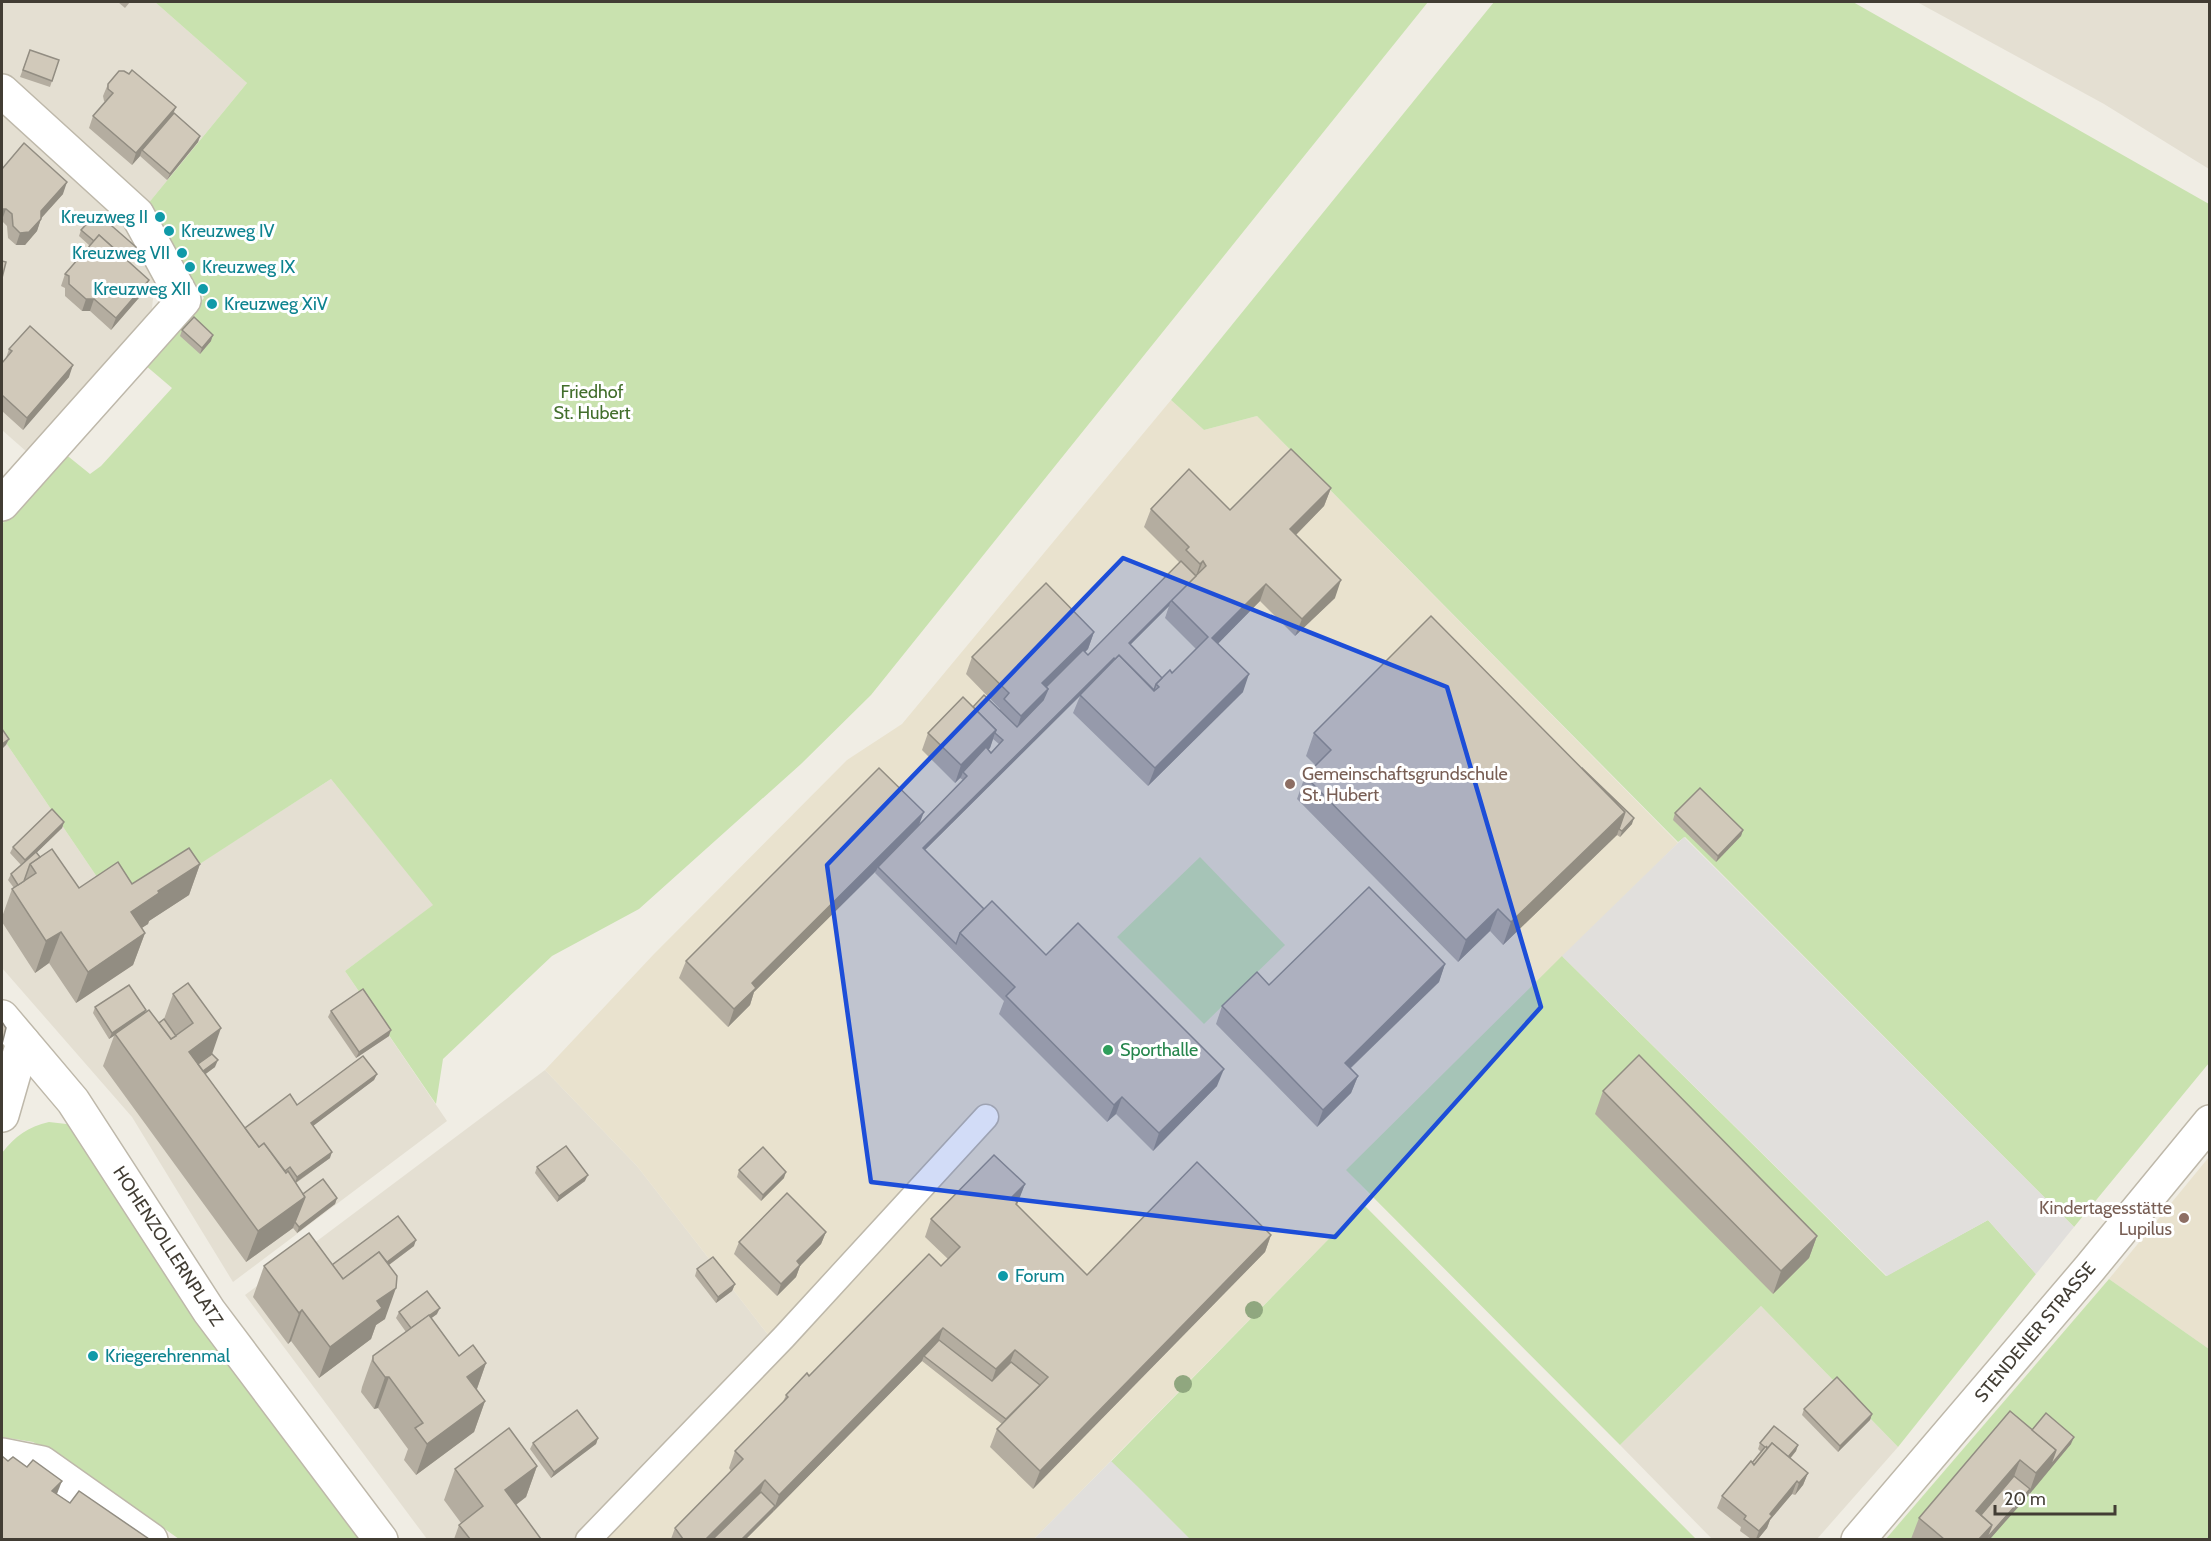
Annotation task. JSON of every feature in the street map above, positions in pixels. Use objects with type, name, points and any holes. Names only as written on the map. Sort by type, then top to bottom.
[{"type":"street","points":[[2,91],[137,214],[184,300],[2,504]]},
{"type":"street","name":"HOHENZOLLERNPLATZ","points":[[2,1017],[73,1101],[209,1311],[381,1539]]},
{"type":"street","points":[[2,1115],[23,1042]]},
{"type":"street","name":"STENDENER STRASSE","points":[[1858,1539],[2090,1268],[2210,1122]]},
{"type":"street","points":[[2,1455],[42,1462],[151,1539]]},
{"type":"lane","points":[[588,1539],[784,1337],[986,1117]]},
{"type":"highlighted area","points":[[1123,558],[1447,687],[1541,1007],[1335,1237],[871,1182],[827,865]]},
{"type":"shaded area","points":[[2,2],[155,2],[247,83],[147,205],[2,74]]},
{"type":"shaded area","points":[[1917,2],[2209,2],[2209,169],[2104,104]]},
{"type":"shaded area","points":[[2,114],[123,224],[155,276],[152,309],[27,452],[2,430]]},
{"type":"shaded area","points":[[1171,400],[1204,430],[1257,416],[1678,843],[1347,1170],[1371,1196],[1034,1539],[596,1539],[773,1341],[637,1166],[545,1070],[654,954],[847,760],[902,724]]},
{"type":"shaded area","points":[[2,737],[114,902],[141,901],[331,779],[434,905],[345,971],[447,1121],[233,1282],[132,1117],[2,968]]},
{"type":"shaded area","points":[[1684,837],[2074,1227],[2036,1274],[1988,1220],[1887,1276],[1562,956]]},
{"type":"shaded area","points":[[545,1070],[637,1166],[773,1341],[579,1539],[427,1539],[245,1295]]},
{"type":"shaded area","name":"Kindertagesstätte Lupilus","points":[[2209,1157],[2209,1349],[2109,1279]]},
{"type":"shaded area","points":[[1761,1306],[1898,1447],[1817,1539],[1713,1540],[1620,1445]]},
{"type":"shaded area","points":[[1111,1461],[1137,1486],[1190,1539],[1034,1539]]},
{"type":"green space","name":"Friedhof St. Hubert","points":[[155,2],[1428,2],[871,695],[801,764],[639,909],[552,956],[443,1059],[436,1104],[345,971],[433,905],[331,779],[141,902],[114,902],[2,737],[2,524],[64,453],[90,474],[101,466],[172,388],[145,365],[204,298],[147,205],[247,83]]},
{"type":"green space","points":[[1494,2],[1853,2],[2209,204],[2209,1063],[2074,1227],[1685,837],[1678,842],[1257,416],[1204,430],[1171,400]]},
{"type":"green space","points":[[1200,857],[1285,945],[1204,1024],[1117,937]]},
{"type":"green space","points":[[1562,956],[1886,1276],[1988,1220],[2036,1274],[1898,1447],[1761,1306],[1620,1445],[1346,1170]]},
{"type":"green space","points":[[49,1122],[75,1125],[367,1539],[179,1539],[74,1465],[33,1442],[2,1437],[2,1153],[22,1133]]},
{"type":"green space","points":[[1363,1204],[1696,1539],[1190,1540],[1186,1536],[1039,1535]]},
{"type":"green space","points":[[2109,1279],[2209,1349],[2209,1539],[1885,1540]]},
{"type":"building","points":[[30,50],[59,60],[52,81],[23,70]]},
{"type":"building","points":[[132,70],[176,107],[136,153],[93,116],[113,93],[108,89],[108,84],[119,71],[129,74]]},
{"type":"building","points":[[174,113],[200,136],[170,174],[142,150]]},
{"type":"building","points":[[24,143],[67,182],[41,211],[41,219],[29,232],[20,233],[13,226],[12,214],[2,209],[2,169]]},
{"type":"building","points":[[97,213],[136,247],[126,259],[99,235],[94,241],[81,230]]},
{"type":"building","points":[[99,235],[149,280],[116,318],[94,299],[86,299],[69,284],[69,276],[65,274]]},
{"type":"building","points":[[2,261],[6,262],[2,278]]},
{"type":"building","points":[[194,317],[213,335],[202,348],[182,330]]},
{"type":"building","points":[[30,326],[73,365],[27,418],[2,395],[2,363],[12,351],[9,349]]},
{"type":"building","points":[[1291,449],[1331,488],[1290,529],[1341,580],[1302,619],[1266,584],[1212,638],[1249,674],[1155,768],[1080,695],[1119,655],[1154,691],[1159,687],[1156,684],[1170,670],[1172,673],[1208,637],[1171,600],[1206,566],[1203,561],[1200,564],[1186,550],[1189,547],[1151,509],[1189,469],[1230,510]]},
{"type":"building","points":[[1181,561],[1196,576],[1129,643],[1162,678],[1154,690],[1119,655],[1114,658],[923,848],[984,909],[960,933],[956,944],[878,867],[967,776],[963,772],[986,747],[991,753],[1003,740],[973,707],[984,695],[1017,727],[1043,700],[1048,689],[1046,687],[1083,650],[1088,655]]},
{"type":"building","points":[[1046,583],[1094,632],[1042,683],[1048,689],[1021,716],[1004,699],[1009,693],[972,657]]},
{"type":"building","points":[[1431,616],[1625,812],[1511,922],[1498,909],[1466,940],[1305,776],[1331,750],[1314,733]]},
{"type":"building","points":[[963,697],[996,730],[961,765],[928,733]]},
{"type":"building","points":[[2,729],[9,739],[2,744]]},
{"type":"building","points":[[879,768],[924,812],[752,983],[756,988],[734,1009],[686,961]]},
{"type":"building","points":[[1582,768],[1634,818],[1622,831],[1619,829],[1625,812]]},
{"type":"building","points":[[1700,788],[1743,830],[1718,856],[1675,813]]},
{"type":"building","points":[[52,809],[64,822],[25,860],[13,847]]},
{"type":"building","points":[[189,848],[200,864],[158,891],[159,893],[131,912],[145,933],[88,972],[61,932],[46,941],[12,889],[36,873],[30,864],[52,849],[79,888],[118,862],[132,884]]},
{"type":"building","points":[[36,852],[40,857],[30,864],[24,881],[18,885],[11,874]]},
{"type":"building","points":[[1369,887],[1445,964],[1345,1063],[1358,1076],[1323,1110],[1222,1006],[1257,972],[1269,985]]},
{"type":"building","name":"Sporthalle","points":[[992,901],[1046,955],[1078,923],[1224,1069],[1159,1133],[1122,1097],[1114,1105],[1006,996],[1015,987],[960,933]]},
{"type":"building","points":[[188,983],[221,1028],[189,1052],[259,1147],[264,1143],[286,1173],[288,1171],[305,1197],[258,1231],[115,1034],[149,1010],[171,1039],[193,1023],[173,994]]},
{"type":"building","points":[[129,985],[146,1010],[112,1033],[95,1007]]},
{"type":"building","points":[[363,989],[391,1030],[359,1052],[331,1011]]},
{"type":"building","points":[[164,1019],[176,1036],[171,1039],[159,1023]]},
{"type":"building","points":[[2,1022],[6,1028],[2,1044]]},
{"type":"building","points":[[212,1054],[218,1060],[203,1071],[198,1064]]},
{"type":"building","points":[[1639,1055],[1817,1236],[1781,1271],[1603,1091]]},
{"type":"building","points":[[363,1056],[377,1074],[311,1123],[332,1152],[297,1177],[290,1167],[285,1171],[264,1143],[259,1147],[245,1128],[290,1094],[297,1105]]},
{"type":"building","points":[[566,1146],[588,1175],[559,1196],[537,1167]]},
{"type":"building","points":[[763,1147],[786,1172],[763,1195],[739,1170]]},
{"type":"building","points":[[994,1155],[1025,1184],[1012,1197],[1017,1202],[1016,1204],[1087,1275],[1197,1162],[1271,1235],[1040,1471],[997,1429],[1048,1377],[1015,1350],[996,1369],[943,1328],[779,1495],[765,1480],[706,1539],[683,1539],[675,1528],[743,1459],[735,1451],[788,1397],[786,1395],[807,1373],[809,1376],[929,1254],[941,1266],[960,1247],[931,1219]]},
{"type":"building","points":[[323,1179],[337,1198],[299,1227],[295,1222],[305,1197],[303,1194]]},
{"type":"building","points":[[787,1193],[826,1232],[797,1261],[800,1265],[781,1284],[739,1242]]},
{"type":"building","points":[[398,1216],[416,1240],[387,1262],[379,1252],[343,1279],[332,1265]]},
{"type":"building","points":[[309,1233],[343,1279],[379,1252],[397,1276],[396,1288],[377,1301],[382,1308],[330,1347],[302,1310],[299,1313],[264,1266]]},
{"type":"building","points":[[713,1257],[735,1284],[718,1297],[697,1269]]},
{"type":"building","points":[[427,1291],[440,1308],[411,1328],[399,1312]]},
{"type":"building","points":[[429,1315],[459,1356],[473,1345],[486,1363],[467,1377],[485,1401],[427,1444],[415,1428],[423,1423],[389,1377],[385,1377],[373,1361],[373,1356]]},
{"type":"building","points":[[939,1340],[992,1381],[1011,1362],[1040,1385],[1006,1419],[924,1356]]},
{"type":"building","points":[[1837,1377],[1872,1414],[1840,1446],[1804,1409]]},
{"type":"building","points":[[577,1410],[598,1438],[554,1472],[533,1443]]},
{"type":"building","points":[[2010,1411],[2056,1450],[2036,1473],[2020,1460],[1976,1511],[1992,1525],[1979,1539],[1944,1539],[1919,1518]]},
{"type":"building","points":[[2046,1413],[2074,1437],[2050,1466],[2056,1450],[2032,1430]]},
{"type":"building","points":[[1774,1426],[1798,1445],[1788,1457],[1772,1443],[1768,1448],[1766,1446],[1767,1449],[1754,1465],[1752,1463],[1765,1447],[1760,1443]]},
{"type":"building","points":[[509,1428],[537,1466],[505,1490],[541,1539],[470,1539],[459,1525],[483,1506],[455,1469]]},
{"type":"building","points":[[1772,1443],[1808,1473],[1799,1483],[1797,1481],[1759,1531],[1744,1519],[1746,1516],[1722,1496],[1751,1461],[1754,1465]]},
{"type":"building","points":[[2,1456],[8,1461],[13,1457],[27,1467],[33,1460],[62,1481],[52,1491],[70,1503],[79,1491],[149,1539],[2,1539]]},
{"type":"building","points":[[2014,1476],[2030,1489],[1986,1539],[1992,1525],[1981,1515]]},
{"type":"building","points":[[761,1492],[775,1506],[742,1539],[713,1539]]},
{"type":"place","name":"Kreuzweg II","points":[[160,217]]},
{"type":"place","name":"Kreuzweg IV","points":[[169,231]]},
{"type":"place","name":"Kreuzweg VII","points":[[182,253]]},
{"type":"place","name":"Kreuzweg IX","points":[[190,267]]},
{"type":"place","name":"Kreuzweg XII","points":[[203,289]]},
{"type":"place","name":"Kreuzweg XiV","points":[[212,304]]},
{"type":"place","name":"Gemeinschaftsgrundschule St. Hubert","points":[[1290,784]]},
{"type":"place","name":"Sporthalle","points":[[1108,1050]]},
{"type":"place","name":"Kindertagesstätte Lupilus","points":[[2184,1218]]},
{"type":"place","name":"Forum","points":[[1003,1276]]},
{"type":"place","name":"Kriegerehrenmal","points":[[93,1356]]}]
